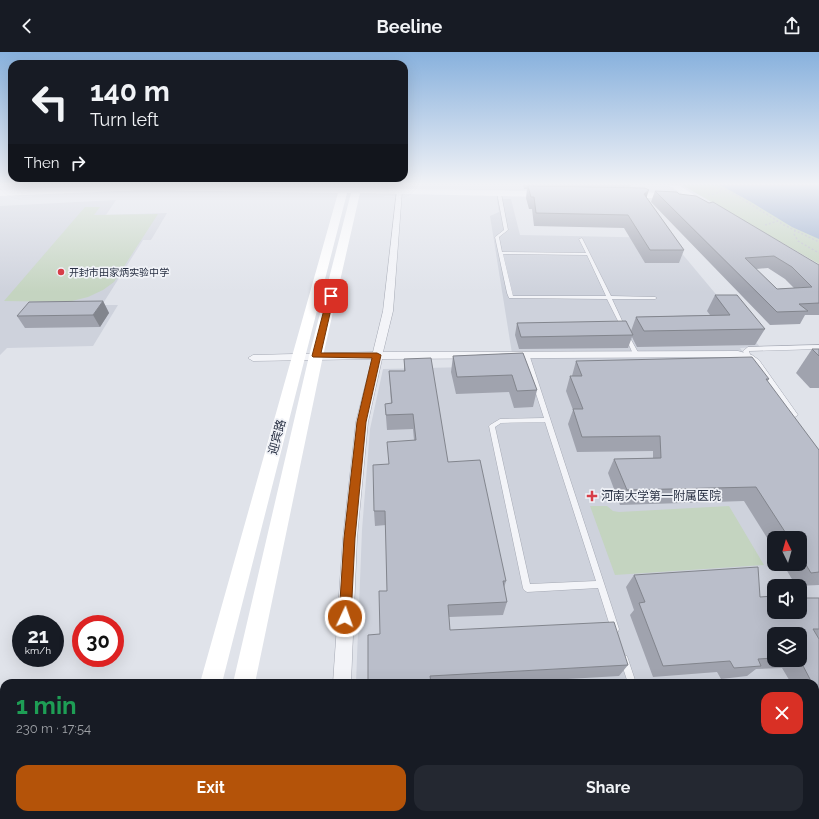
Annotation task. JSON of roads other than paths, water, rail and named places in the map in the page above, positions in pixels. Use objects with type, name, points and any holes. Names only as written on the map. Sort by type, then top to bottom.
[{"type":"main road","name":"迎宾路","points":[[212,679],[299,356],[341,221]]},
{"type":"main road","name":"迎宾路","points":[[245,679],[316,356],[344,221]]},
{"type":"street","points":[[342,679],[350,538],[362,422],[388,311],[396,221]]},
{"type":"street","points":[[253,358],[377,355],[738,354],[748,357],[754,362],[796,421]]},
{"type":"lane","points":[[504,221],[506,230],[497,236],[511,297],[656,298]]},
{"type":"lane","points":[[581,239],[636,354]]},
{"type":"lane","points":[[500,253],[588,254]]},
{"type":"lane","points":[[748,357],[746,351],[748,349],[819,347]]},
{"type":"lane","points":[[526,354],[618,637]]},
{"type":"lane","points":[[547,420],[500,421],[492,426],[527,588],[600,584]]},
{"type":"lane","points":[[622,653],[631,679]]},
{"type":"water","points":[[782,221],[819,221],[819,239]]},
{"type":"place","name":"开封市田家炳实验中学","points":[[61,272]]},
{"type":"place","name":"河南大学第一附属医院","points":[[592,496]]}]
